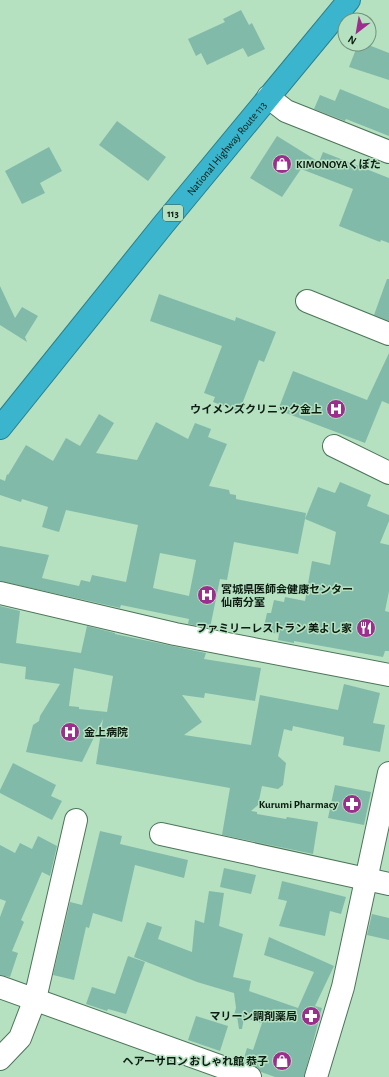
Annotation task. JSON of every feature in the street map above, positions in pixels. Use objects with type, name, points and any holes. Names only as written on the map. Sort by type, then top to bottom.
[{"type":"highway","name":"National Highway Route 113","points":[[0,428],[268,97],[349,0]]},
{"type":"street","points":[[268,97],[286,111],[389,152]]},
{"type":"street","points":[[307,301],[389,334]]},
{"type":"street","points":[[334,446],[389,473]]},
{"type":"street","points":[[0,593],[175,634],[389,675]]},
{"type":"street","points":[[316,1077],[342,987],[389,773]]},
{"type":"street","points":[[0,1059],[20,1038],[35,999],[76,820]]},
{"type":"street","points":[[161,834],[389,884]]},
{"type":"street","points":[[0,987],[250,1077]]},
{"type":"building","points":[[241,10],[249,25],[252,23],[265,49],[248,57],[243,48],[207,65],[201,53],[196,56],[188,39],[225,22],[223,19]]},
{"type":"building","points":[[377,48],[389,53],[389,80],[349,67],[355,52],[377,52]]},
{"type":"building","points":[[340,89],[389,109],[389,136],[346,119],[345,121],[314,109],[320,95],[335,101]]},
{"type":"building","points":[[117,121],[166,157],[148,181],[99,145]]},
{"type":"building","points":[[277,136],[319,162],[323,152],[389,178],[389,243],[381,240],[380,242],[339,226],[353,189],[301,169],[282,197],[250,178]]},
{"type":"building","points":[[49,147],[62,171],[40,183],[45,193],[22,204],[5,171]]},
{"type":"building","points":[[387,279],[389,279],[389,321],[374,315]]},
{"type":"building","points":[[0,286],[15,318],[22,307],[38,316],[25,337],[27,342],[0,325]]},
{"type":"building","points":[[159,294],[235,321],[236,317],[276,332],[264,362],[259,360],[239,412],[213,402],[215,397],[204,393],[222,346],[150,321]]},
{"type":"building","points":[[389,353],[389,404],[382,401],[365,443],[278,410],[293,371],[367,400]]},
{"type":"building","points":[[99,414],[114,423],[96,453],[137,460],[156,422],[188,439],[195,423],[211,429],[208,437],[227,444],[209,486],[229,490],[230,494],[236,495],[236,499],[306,513],[298,554],[234,542],[227,580],[220,579],[210,628],[188,624],[189,619],[121,605],[120,608],[0,581],[0,546],[49,555],[42,578],[79,586],[81,580],[90,582],[92,575],[126,582],[138,525],[66,510],[59,532],[42,527],[48,507],[22,499],[21,502],[0,495],[0,479],[5,481],[7,474],[8,475],[26,445],[53,461],[66,438],[80,446]],"holes":[[[160,553],[196,560],[189,596],[153,588]]]},
{"type":"building","points":[[340,482],[371,495],[367,506],[389,515],[389,521],[380,543],[389,545],[389,591],[385,611],[389,612],[389,651],[385,651],[383,657],[294,641],[294,643],[278,640],[279,634],[263,631],[267,613],[271,613],[274,600],[284,602],[285,597],[305,601],[312,561],[330,565],[336,532],[305,519],[318,487],[335,493]]},
{"type":"building","points":[[0,606],[20,611],[16,643],[81,653],[87,626],[115,634],[206,653],[204,659],[261,668],[255,701],[205,693],[204,698],[182,695],[202,722],[184,735],[251,745],[260,695],[338,710],[344,684],[380,693],[373,723],[385,725],[380,752],[343,745],[344,737],[293,726],[292,731],[284,729],[278,756],[286,763],[283,785],[278,789],[262,786],[258,805],[251,811],[257,812],[257,814],[286,819],[287,817],[318,822],[313,854],[222,835],[230,788],[96,764],[103,719],[82,762],[26,752],[33,725],[39,721],[40,716],[60,684],[25,679],[26,667],[0,663]],"holes":[[[74,668],[113,676],[107,712],[79,709],[79,707],[69,706]]]},
{"type":"building","points":[[13,763],[56,785],[51,796],[62,801],[52,820],[0,793]]},
{"type":"building","points":[[335,785],[371,792],[364,825],[328,818]]},
{"type":"building","points":[[100,831],[122,836],[120,844],[188,860],[184,878],[135,865],[122,922],[93,913],[89,928],[86,927],[74,980],[53,975],[70,902],[82,905]]},
{"type":"building","points":[[38,836],[57,846],[50,876],[42,872],[21,920],[24,922],[12,951],[18,953],[10,977],[0,975],[0,917],[6,901],[0,899],[0,845],[15,853],[20,843],[32,849]]},
{"type":"building","points":[[224,868],[256,875],[251,894],[220,887]]},
{"type":"building","points":[[282,881],[346,897],[341,914],[330,911],[325,936],[279,926],[287,901],[278,899]]},
{"type":"building","points":[[209,891],[224,893],[219,926],[243,934],[233,977],[251,981],[249,991],[298,1008],[314,972],[264,955],[269,937],[334,966],[315,1006],[322,1008],[304,1077],[275,1077],[261,1072],[255,1065],[243,1061],[247,1048],[253,1050],[262,1023],[244,1018],[242,1029],[239,1029],[237,1016],[234,1015],[236,1008],[234,993],[197,982],[134,957],[147,922],[162,927],[158,939],[192,952],[195,920],[204,923]]},
{"type":"building","points":[[372,914],[389,918],[389,940],[367,935]]},
{"type":"building","points":[[128,956],[145,962],[126,1014],[108,1009],[107,1011],[86,1004],[92,987],[115,994]]},
{"type":"building","points":[[196,1016],[228,1026],[220,1051],[188,1040]]},
{"type":"place","name":"KIMONOYAくぼた","points":[[282,164]]},
{"type":"place","name":"ウイメンズクリニック金上","points":[[336,409]]},
{"type":"place","name":"宮城県医師会健康センター 仙南分室","points":[[207,595]]},
{"type":"place","name":"ファミリーレストラン 美よし家","points":[[366,628]]},
{"type":"place","name":"金上病院","points":[[70,732]]},
{"type":"place","name":"Kurumi Pharmacy","points":[[352,804]]},
{"type":"place","name":"マリーン調剤薬局","points":[[311,1016]]},
{"type":"place","name":"ヘアーサロン おしゃれ館 恭子","points":[[282,1061]]}]
